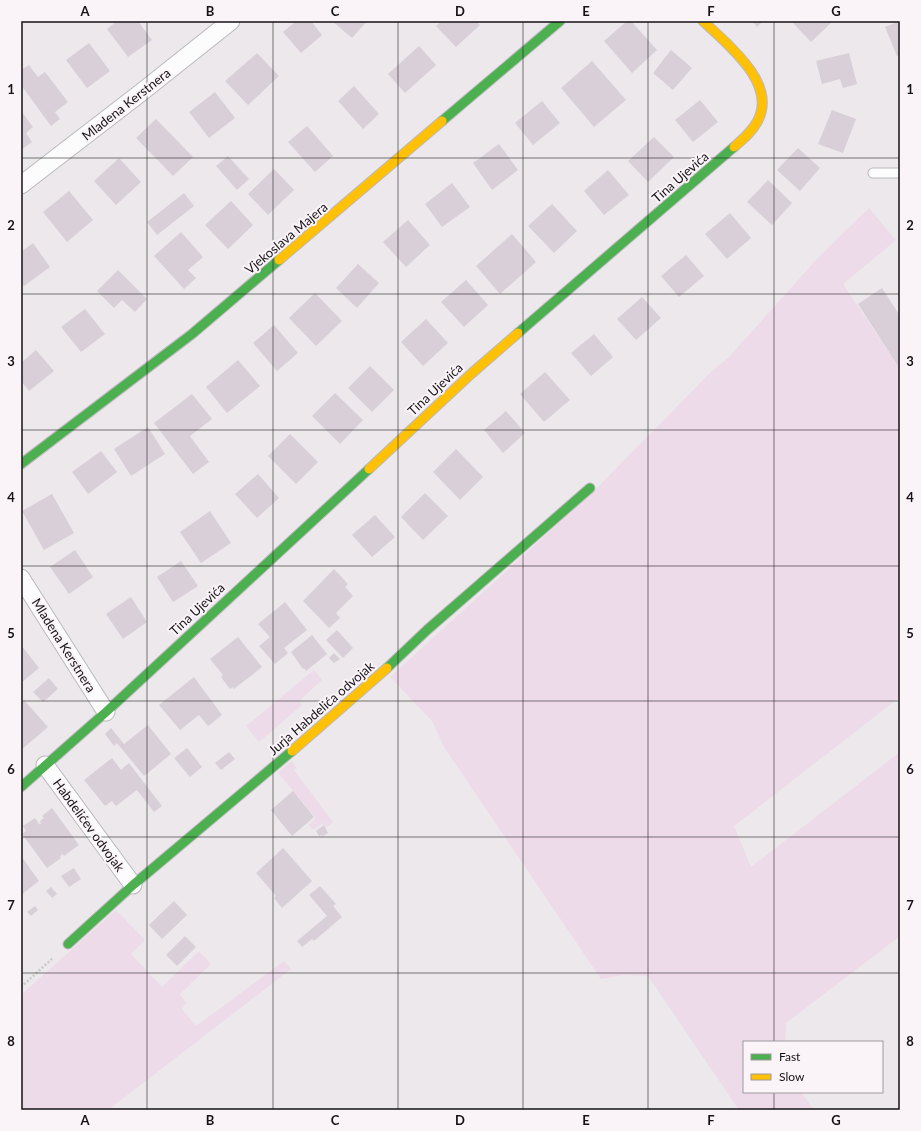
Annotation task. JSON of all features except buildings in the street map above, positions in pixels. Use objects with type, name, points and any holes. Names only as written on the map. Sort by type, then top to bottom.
[{"type":"street","name":"Mladena Kerstnera","points":[[21,185],[143,92],[231,21]]},
{"type":"street","name":"Vjekoslava Majera","points":[[21,464],[110,398],[198,329],[560,21]]},
{"type":"street","name":"Tina Ujevića","points":[[21,787],[106,712],[472,373],[749,134],[759,118],[761,104],[758,82],[749,68],[704,21]]},
{"type":"street","name":"Jurja Habdelića odvojak","points":[[68,944],[133,885],[370,685],[426,630],[590,488]]},
{"type":"street","name":"Mladena Kerstnera","points":[[21,578],[106,712]]},
{"type":"street","name":"Habdelićev odvojak","points":[[45,765],[133,885]]},
{"type":"lane","points":[[873,173],[900,173]]},
{"type":"path","points":[[21,987],[68,944]]},
{"type":"shaded area","points":[[869,208],[896,240],[843,284],[900,369],[900,697],[734,826],[751,867],[900,752],[900,936],[786,1023],[785,1041],[743,1041],[743,1093],[802,1093],[814,1110],[739,1110],[648,976],[623,975],[601,979],[444,747],[432,721],[390,677],[593,492],[711,372],[729,357],[816,260]]},
{"type":"shaded area","points":[[314,670],[322,680],[299,701],[302,705],[259,742],[246,726]]},
{"type":"shaded area","points":[[292,761],[297,768],[294,770],[333,822],[327,827],[323,823],[313,830],[309,825],[316,818],[278,773]]},
{"type":"shaded area","points":[[116,910],[145,940],[131,954],[162,987],[199,951],[211,964],[180,994],[186,1003],[182,1009],[196,1026],[284,961],[291,969],[108,1110],[21,1110],[21,995]]},
{"type":"traffic: fast","points":[[442,121],[560,21]]},
{"type":"traffic: fast","points":[[518,333],[734,147]]},
{"type":"traffic: fast","points":[[21,464],[192,334],[279,260]]},
{"type":"traffic: fast","points":[[21,787],[106,712],[369,469]]},
{"type":"traffic: fast","points":[[387,668],[427,630],[590,488]]},
{"type":"traffic: fast","points":[[68,944],[133,885],[292,751]]},
{"type":"traffic: slow","points":[[703,21],[725,41],[747,66],[756,79],[761,93],[762,108],[757,122],[749,133],[734,147]]},
{"type":"traffic: slow","points":[[279,260],[442,121]]},
{"type":"traffic: slow","points":[[369,469],[472,373],[518,333]]},
{"type":"traffic: slow","points":[[292,751],[387,668]]}]
